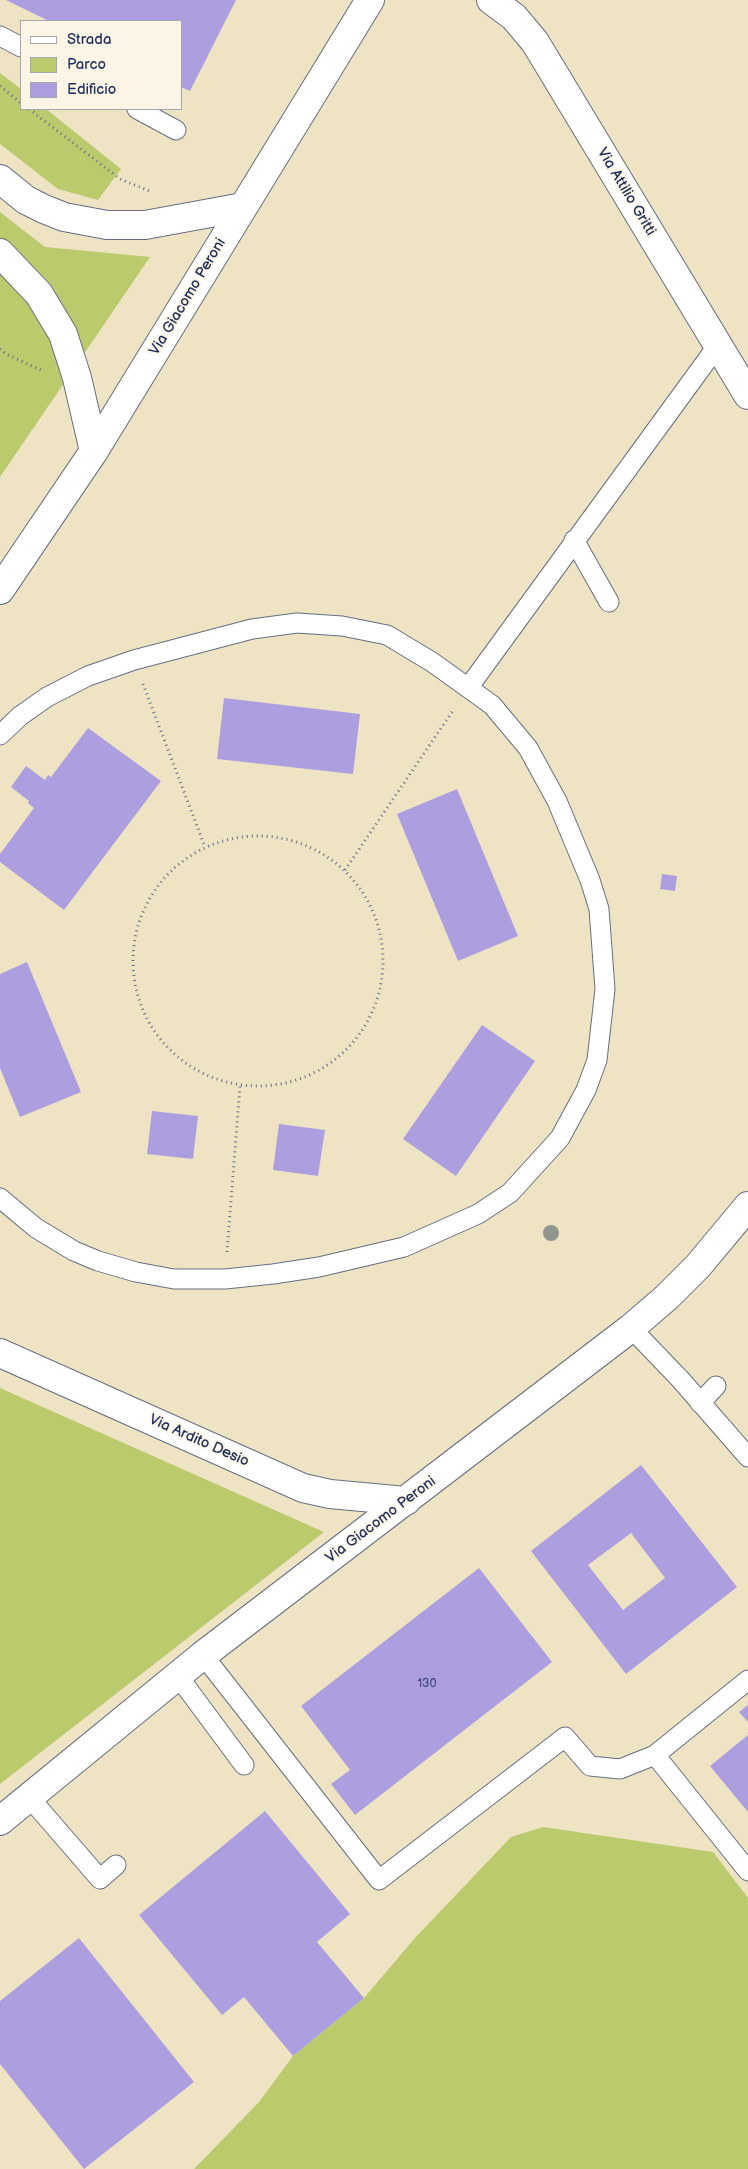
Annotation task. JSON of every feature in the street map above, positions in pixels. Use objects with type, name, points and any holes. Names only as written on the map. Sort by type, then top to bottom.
[{"type":"street","name":"Via Giacomo Peroni","points":[[4,578],[94,451],[370,0]]},
{"type":"street","name":"Via Attilio Gritti","points":[[491,0],[514,17],[535,42],[748,395]]},
{"type":"street","points":[[0,179],[26,200],[44,209],[85,222],[126,226],[243,206]]},
{"type":"street","points":[[0,253],[39,294],[63,334],[77,378],[94,451]]},
{"type":"street","name":"Via Giacomo Peroni","points":[[0,1821],[204,1655],[631,1328],[667,1297],[698,1266],[748,1206]]},
{"type":"street","name":"Via Ardito Desio","points":[[0,1353],[303,1488],[330,1494],[406,1501]]},
{"type":"lane","points":[[0,36],[20,46]]},
{"type":"lane","points":[[139,110],[176,130]]},
{"type":"lane","points":[[468,688],[574,540],[718,345]]},
{"type":"lane","points":[[574,540],[609,602]]},
{"type":"lane","points":[[0,735],[20,716],[47,697],[88,676],[134,660],[252,629],[297,623],[342,626],[387,635],[432,662],[492,705],[528,748],[557,801],[592,887],[602,933],[606,989],[597,1060],[586,1090],[560,1138],[510,1193],[478,1214],[404,1247],[319,1267],[225,1279],[174,1279],[136,1272],[98,1261],[56,1241],[36,1228],[0,1198]]},
{"type":"lane","points":[[631,1328],[680,1379],[748,1457]]},
{"type":"lane","points":[[700,1403],[716,1386]]},
{"type":"lane","points":[[204,1655],[379,1880],[565,1737],[590,1766],[620,1769],[655,1756],[748,1680]]},
{"type":"lane","points":[[178,1676],[244,1765]]},
{"type":"lane","points":[[655,1756],[748,1872]]},
{"type":"lane","points":[[29,1797],[100,1879],[116,1865]]},
{"type":"path","points":[[0,86],[20,102]]},
{"type":"path","points":[[30,110],[120,180],[173,200],[186,217]]},
{"type":"path","points":[[0,348],[6,354],[43,371],[77,378]]},
{"type":"path","points":[[134,660],[205,847]]},
{"type":"path","points":[[345,870],[468,688]]},
{"type":"path","points":[[241,836],[278,837],[314,848],[345,870],[369,901],[382,938],[383,978],[372,1016],[349,1048],[317,1072],[280,1085],[240,1086],[206,1076],[175,1056],[152,1029],[137,997],[132,962],[137,926],[152,894],[175,867],[205,847],[241,836]]},
{"type":"path","points":[[225,1279],[233,1147],[240,1086]]},
{"type":"green space","points":[[0,73],[20,88],[20,110],[47,110],[121,169],[98,200],[58,189],[0,144]]},
{"type":"green space","points":[[0,212],[45,247],[150,257],[0,477]]},
{"type":"green space","points":[[0,1388],[324,1532],[0,1784]]},
{"type":"green space","points":[[543,1827],[713,1852],[748,1898],[748,2169],[194,2169],[259,2102],[293,2056],[364,1998],[415,1938],[511,1837]]},
{"type":"building","points":[[6,0],[236,0],[190,91],[182,87],[182,20],[47,20]]},
{"type":"building","points":[[224,698],[360,714],[353,774],[217,759]]},
{"type":"building","points":[[88,728],[161,781],[64,910],[0,862],[0,854],[34,808],[28,803],[29,801],[11,787],[26,766],[45,780],[48,775],[51,777]]},
{"type":"building","points":[[457,789],[518,936],[458,961],[397,814]]},
{"type":"building","points":[[662,874],[677,876],[675,891],[660,889]]},
{"type":"building","points":[[27,962],[81,1092],[20,1117],[0,1068],[0,974]]},
{"type":"building","points":[[482,1025],[535,1061],[456,1176],[403,1139]]},
{"type":"building","points":[[152,1111],[198,1116],[193,1159],[147,1154]]},
{"type":"building","points":[[279,1124],[325,1130],[318,1176],[273,1170]]},
{"type":"building","points":[[641,1465],[737,1587],[626,1674],[531,1551]],"holes":[[[631,1533],[665,1578],[623,1610],[588,1565]]]},
{"type":"building","points":[[479,1568],[552,1662],[355,1815],[331,1784],[350,1770],[301,1706]]},
{"type":"building","points":[[748,1705],[748,1722],[739,1712]]},
{"type":"building","points":[[748,1735],[748,1812],[710,1766]]},
{"type":"building","points":[[265,1811],[350,1914],[317,1942],[364,1998],[293,2056],[244,1997],[222,2015],[139,1915]]},
{"type":"building","points":[[79,1938],[194,2082],[84,2169],[0,2064],[0,2001]]}]
